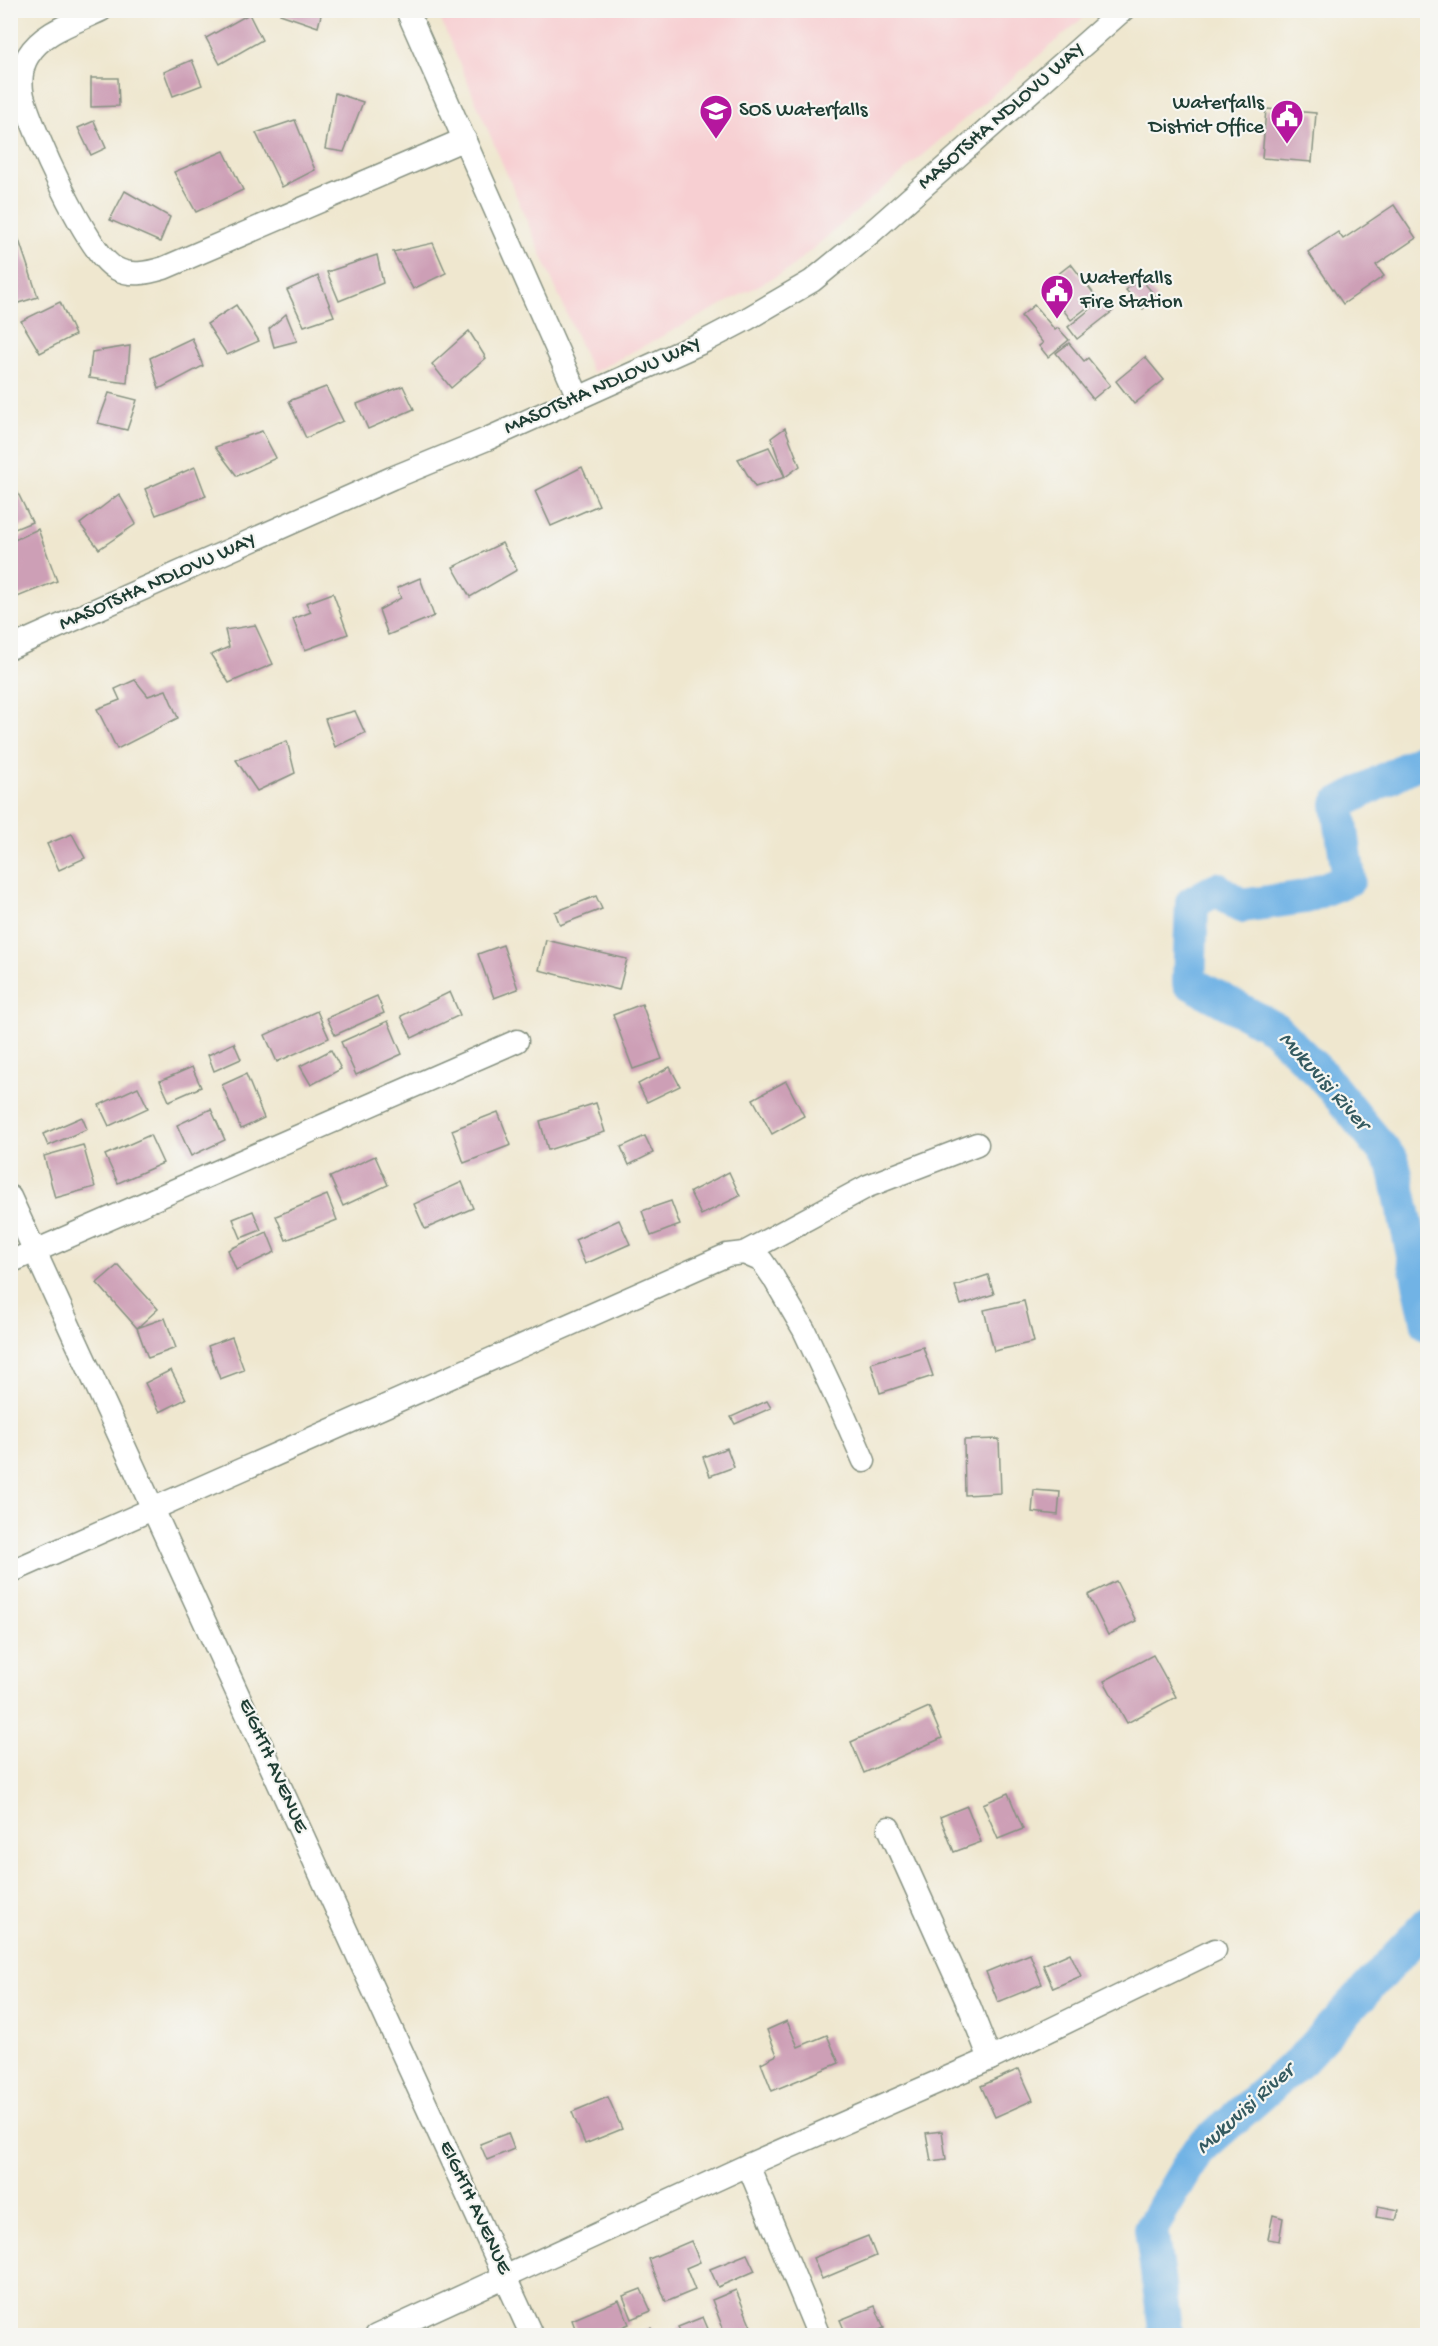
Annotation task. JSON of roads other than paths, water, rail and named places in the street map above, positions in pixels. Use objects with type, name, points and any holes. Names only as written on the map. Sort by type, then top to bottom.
[{"type":"street","points":[[101,10],[58,30],[40,42],[27,56],[21,76],[23,96],[54,172],[87,237],[101,258],[114,268],[130,274],[164,268],[465,139]]},
{"type":"street","points":[[407,10],[578,397]]},
{"type":"street","name":"MASOTSHA NDLOVU WAY","points":[[10,648],[705,341],[812,281],[873,231],[1123,10]]},
{"type":"street","points":[[10,1262],[517,1041]]},
{"type":"street","points":[[10,1572],[716,1260],[744,1253],[868,1186],[977,1144]]},
{"type":"street","name":"EIGHTH AVENUE","points":[[10,1197],[155,1509],[532,2336]]},
{"type":"street","points":[[744,1253],[762,1261],[804,1330],[864,1461]]},
{"type":"street","points":[[889,1828],[970,2008],[990,2059]]},
{"type":"street","points":[[376,2336],[748,2165],[990,2059],[1215,1950]]},
{"type":"street","points":[[748,2165],[819,2336]]},
{"type":"waterway","name":"Mukuvisi River","points":[[1428,757],[1338,804],[1349,879],[1305,897],[1241,906],[1217,889],[1192,903],[1189,982],[1274,1028],[1321,1074],[1393,1162],[1428,1324]]},
{"type":"waterway","name":"Mukuvisi River","points":[[1166,2336],[1151,2229],[1197,2151],[1301,2060],[1428,1923]]},
{"type":"place","name":"SOS Waterfalls","points":[[716,140]]},
{"type":"place","name":"Waterfalls District Office","points":[[1287,145]]},
{"type":"place","name":"Waterfalls Fire Station","points":[[1057,320]]}]
